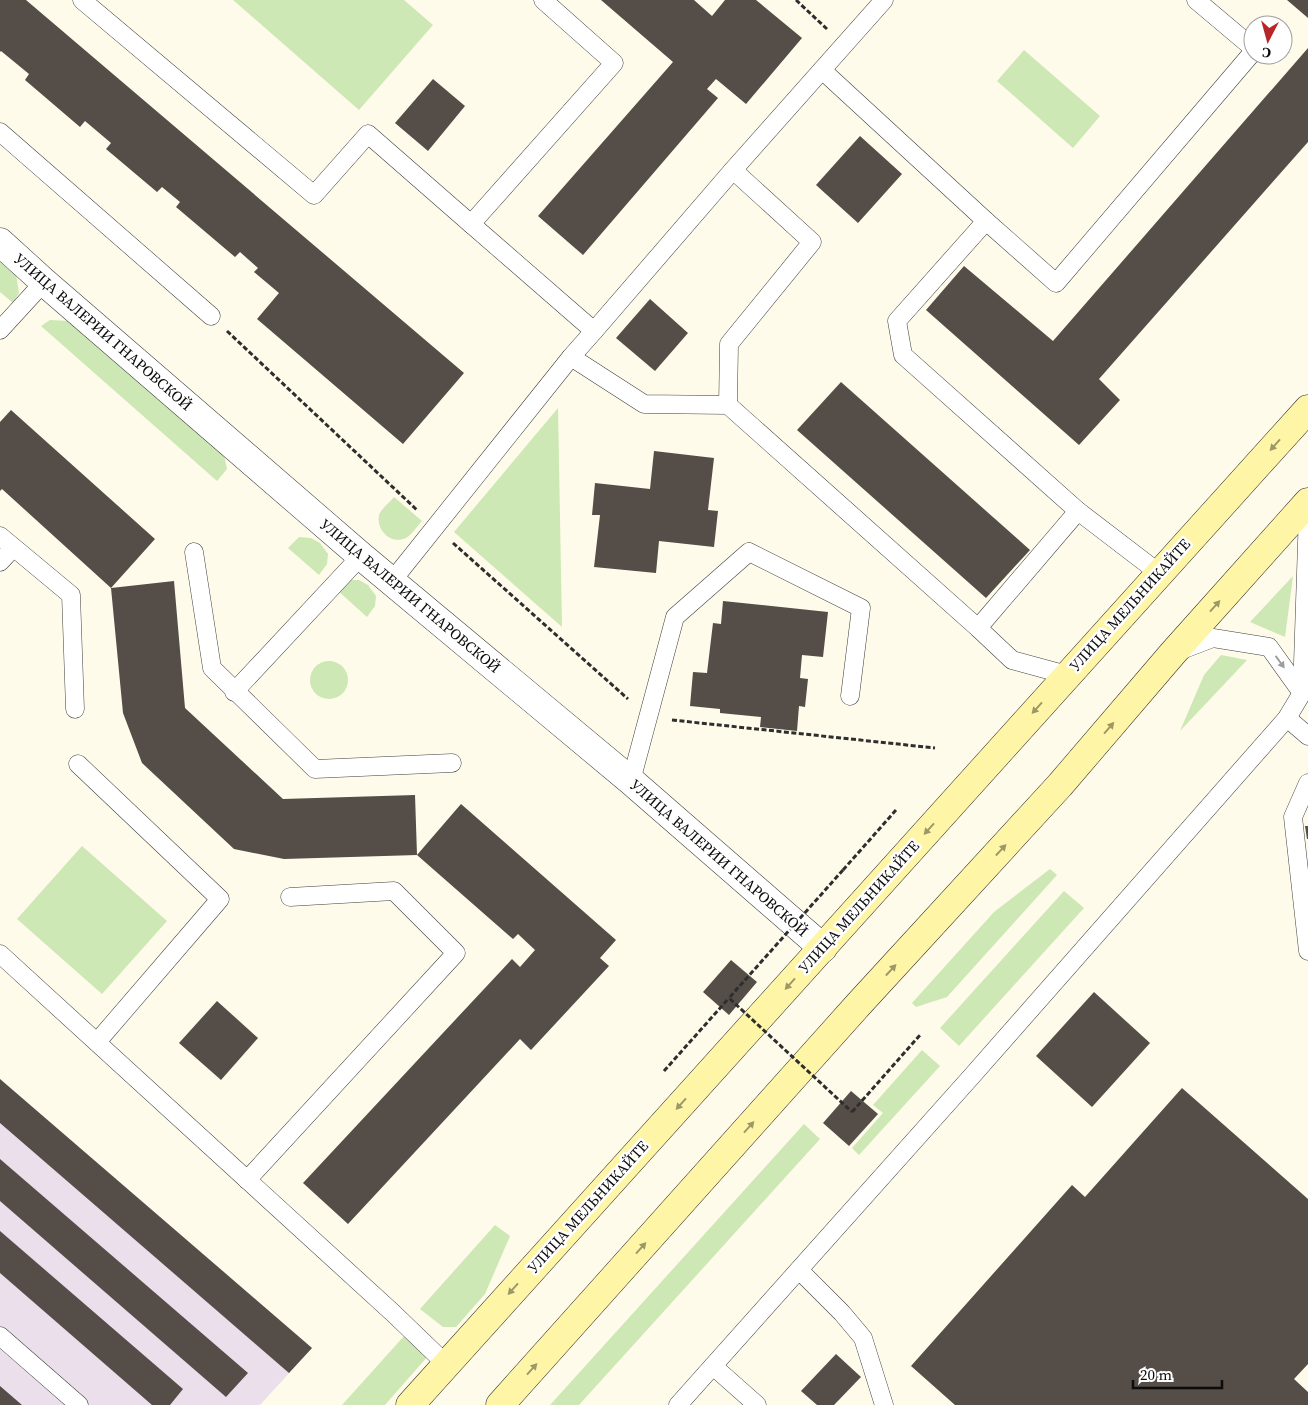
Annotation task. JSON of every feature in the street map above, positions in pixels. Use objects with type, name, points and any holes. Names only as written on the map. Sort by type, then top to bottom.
[{"type":"main road","name":"УЛИЦА МЕЛЬНИКАЙТЕ","points":[[410,1405],[1308,409]]},
{"type":"main road","points":[[500,1405],[858,1006],[1060,785],[1172,654],[1308,502]]},
{"type":"street","name":"УЛИЦА ВАЛЕРИИ ГНАРОВСКОЙ","points":[[0,242],[361,556],[631,781],[823,948]]},
{"type":"lane","points":[[82,0],[314,195],[368,134],[594,331]]},
{"type":"lane","points":[[471,224],[614,63],[542,0]]},
{"type":"lane","points":[[392,582],[434,526],[570,357],[884,0]]},
{"type":"lane","points":[[1200,1],[1243,39]]},
{"type":"lane","points":[[822,70],[1056,283],[1243,64]]},
{"type":"lane","points":[[0,132],[211,316]]},
{"type":"lane","points":[[728,405],[729,344],[812,242],[733,170]]},
{"type":"lane","points":[[986,221],[897,321],[903,355],[1078,511],[1159,573]]},
{"type":"lane","points":[[0,330],[44,282]]},
{"type":"lane","points":[[570,357],[644,404],[728,405],[1012,660],[1067,675]]},
{"type":"lane","points":[[978,628],[1078,511]]},
{"type":"lane","points":[[678,1405],[1287,718],[1302,693],[1308,513]]},
{"type":"lane","points":[[0,536],[71,595],[76,709]]},
{"type":"lane","points":[[0,562],[14,548]]},
{"type":"lane","points":[[194,552],[212,668],[234,692],[315,769],[452,763]]},
{"type":"lane","points":[[631,781],[675,617],[749,552],[861,608],[850,696]]},
{"type":"lane","points":[[234,692],[361,556]]},
{"type":"lane","points":[[1172,654],[1213,638],[1270,647],[1302,693]]},
{"type":"lane","points":[[1287,718],[1308,736]]},
{"type":"lane","points":[[78,764],[220,898],[97,1042]]},
{"type":"lane","points":[[1308,783],[1292,817],[1308,951]]},
{"type":"lane","points":[[247,1180],[456,953],[394,891],[290,897]]},
{"type":"lane","points":[[0,954],[393,1313],[446,1364]]},
{"type":"lane","points":[[799,1270],[842,1313],[863,1338],[884,1405]]},
{"type":"lane","points":[[0,1336],[80,1405]]},
{"type":"lane","points":[[713,1366],[756,1405]]},
{"type":"path","points":[[796,0],[844,44]]},
{"type":"path","points":[[211,316],[434,526],[649,717],[935,748]]},
{"type":"path","points":[[664,1071],[896,810]]},
{"type":"path","points":[[729,998],[852,1112],[920,1035]]},
{"type":"shaded area","points":[[0,1079],[312,1348],[260,1405],[0,1405]]},
{"type":"green space","points":[[233,0],[404,0],[433,25],[359,110]]},
{"type":"green space","points":[[1024,50],[1100,116],[1073,148],[997,81]]},
{"type":"green space","points":[[0,261],[16,274],[19,293],[13,303],[0,292]]},
{"type":"green space","points":[[50,320],[69,321],[224,455],[227,469],[217,481],[41,326]]},
{"type":"green space","points":[[558,408],[562,627],[454,532]]},
{"type":"green space","points":[[394,497],[422,521],[410,535],[400,540],[386,535],[382,531],[379,521],[380,513]]},
{"type":"green space","points":[[299,537],[311,538],[320,543],[328,554],[327,564],[319,575],[288,548]]},
{"type":"green space","points":[[1293,576],[1285,637],[1250,622]]},
{"type":"green space","points":[[347,580],[359,580],[368,585],[376,596],[375,606],[367,617],[337,590]]},
{"type":"green space","points":[[1221,655],[1247,660],[1180,731],[1204,675]]},
{"type":"green space","points":[[329,661],[343,666],[348,680],[343,694],[329,699],[315,694],[310,680],[315,666]]},
{"type":"green space","points":[[82,846],[167,921],[102,994],[17,919]]},
{"type":"green space","points":[[1050,869],[1057,875],[947,997],[916,1007],[912,1003],[994,912]]},
{"type":"green space","points":[[1064,891],[1084,908],[959,1046],[940,1028]]},
{"type":"green space","points":[[922,1050],[940,1066],[859,1155],[852,1148],[883,1113],[873,1105]]},
{"type":"green space","points":[[804,1124],[820,1139],[579,1405],[550,1405]]},
{"type":"green space","points":[[495,1225],[510,1236],[485,1294],[456,1327],[443,1327],[420,1309]]},
{"type":"green space","points":[[405,1335],[428,1356],[385,1405],[342,1405]]},
{"type":"building","points":[[0,0],[26,0],[464,373],[403,444],[257,319],[279,293],[254,272],[258,268],[240,252],[235,257],[176,207],[180,202],[162,187],[157,192],[106,149],[111,143],[85,121],[80,127],[25,80],[29,74],[0,52]]},
{"type":"building","points":[[601,0],[694,0],[712,16],[725,0],[756,0],[802,38],[746,104],[716,79],[707,89],[718,98],[583,255],[538,216],[673,62]]},
{"type":"building","points":[[1287,0],[1308,0],[1308,18]]},
{"type":"building","points":[[1308,48],[1308,142],[1099,379],[1120,400],[1079,445],[926,310],[964,266],[1053,341]]},
{"type":"building","points":[[433,79],[465,106],[428,151],[395,123]]},
{"type":"building","points":[[860,136],[902,174],[858,223],[816,185]]},
{"type":"building","points":[[650,299],[688,333],[655,371],[616,338]]},
{"type":"building","points":[[841,382],[1030,550],[986,598],[797,430]]},
{"type":"building","points":[[11,410],[155,539],[111,588],[2,489],[0,491],[0,422]]},
{"type":"building","points":[[654,451],[714,458],[708,510],[718,511],[714,547],[659,541],[656,573],[594,567],[600,515],[592,515],[595,483],[650,489]]},
{"type":"building","points":[[174,581],[185,708],[283,799],[415,795],[417,855],[284,859],[234,849],[142,763],[123,713],[111,588]]},
{"type":"building","points":[[723,601],[828,612],[823,657],[802,655],[800,678],[808,679],[805,707],[799,706],[797,731],[760,727],[761,717],[720,713],[720,709],[690,706],[693,672],[707,673],[713,623],[721,624]]},
{"type":"building","points":[[461,804],[616,940],[600,958],[609,966],[531,1050],[520,1039],[348,1224],[303,1183],[512,959],[520,967],[535,950],[518,934],[513,939],[417,855]]},
{"type":"building","points":[[1305,826],[1308,826],[1308,839],[1307,839]]},
{"type":"building","points":[[731,960],[757,982],[729,1015],[703,992]]},
{"type":"building","points":[[1094,992],[1150,1043],[1092,1107],[1036,1056]]},
{"type":"building","points":[[217,1001],[258,1038],[221,1080],[179,1043]]},
{"type":"building","points":[[0,1079],[312,1348],[289,1373],[0,1123]]},
{"type":"building","points":[[1182,1088],[1308,1199],[1308,1364],[1294,1379],[1308,1392],[1308,1405],[955,1405],[911,1366],[1072,1185],[1085,1197]]},
{"type":"building","points":[[851,1091],[878,1114],[849,1146],[823,1123]]},
{"type":"building","points":[[0,1159],[248,1373],[226,1397],[0,1201]]},
{"type":"building","points":[[0,1231],[183,1389],[170,1405],[152,1405],[0,1273]]},
{"type":"building","points":[[836,1354],[861,1377],[834,1405],[817,1405],[801,1391]]},
{"type":"building","points":[[0,1386],[22,1405],[0,1405]]}]
